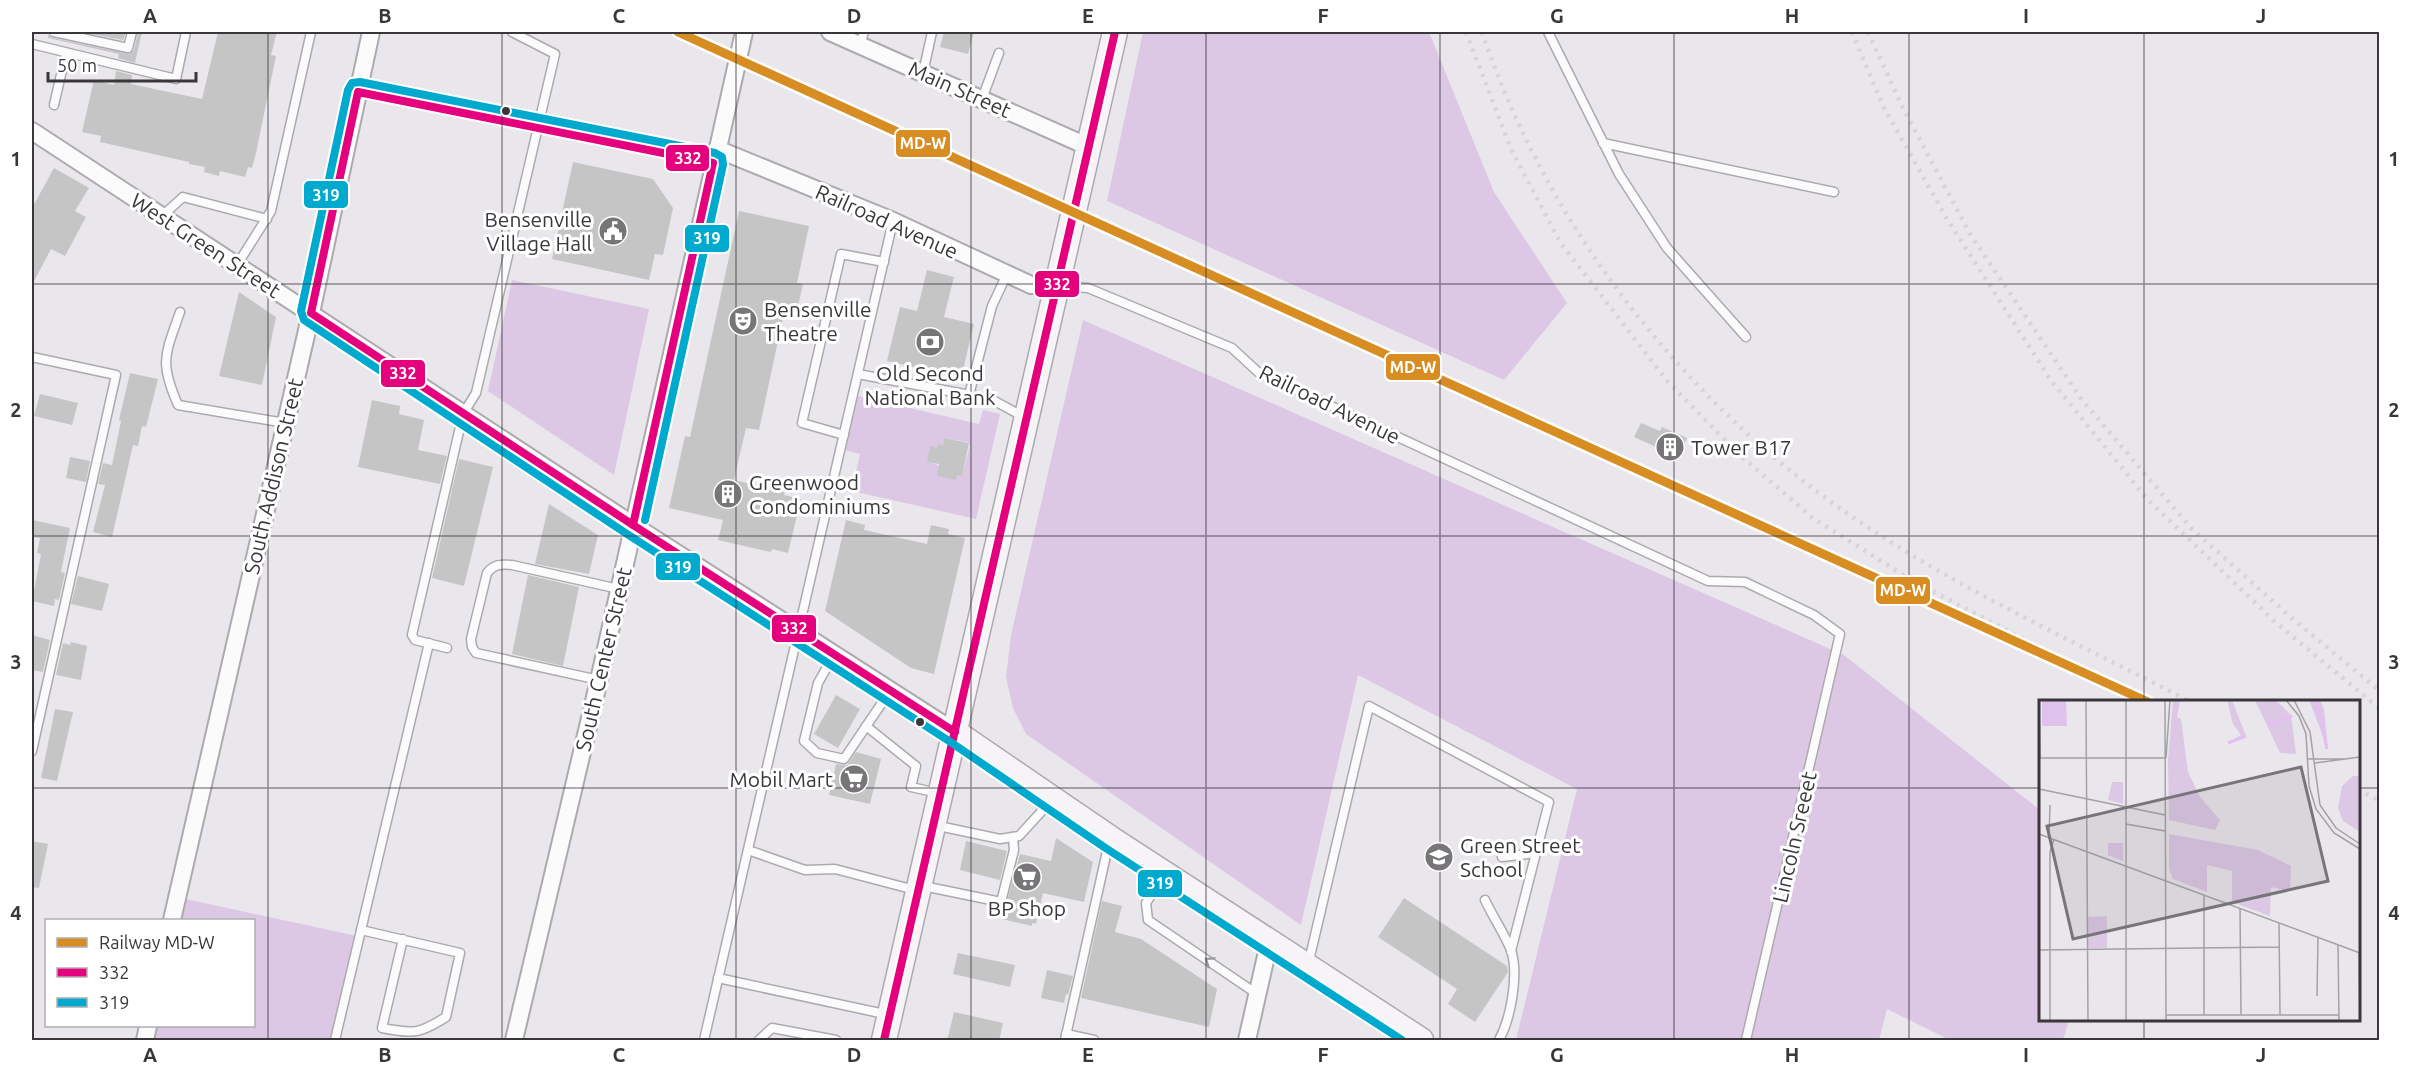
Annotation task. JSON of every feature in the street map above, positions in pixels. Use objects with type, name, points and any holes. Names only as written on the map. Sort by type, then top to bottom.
[{"type":"main road","points":[[884,1041],[1116,32]]},
{"type":"main road","points":[[955,732],[1164,874],[1418,1040]]},
{"type":"street","name":"South Addison Street","points":[[172,919],[310,313],[370,32]]},
{"type":"street","name":"South Center Street","points":[[514,1041],[599,680],[744,32]]},
{"type":"street","name":"Main Street","points":[[830,32],[862,38],[922,73],[1089,147]]},
{"type":"street","name":"West Green Street","points":[[33,137],[162,216],[633,525],[955,732]]},
{"type":"street","name":"Railroad Avenue","points":[[715,156],[893,221],[1031,285],[1058,286]]},
{"type":"street","points":[[1246,1041],[1269,943]]},
{"type":"lane","points":[[54,32],[128,48],[132,32]]},
{"type":"lane","points":[[32,44],[176,80],[186,32]]},
{"type":"lane","points":[[237,265],[271,212],[311,32]]},
{"type":"lane","points":[[447,648],[415,640],[412,635],[463,414],[476,393],[555,54],[512,32]]},
{"type":"lane","points":[[922,73],[932,32]]},
{"type":"lane","points":[[1548,32],[1619,174],[1667,248],[1746,337]]},
{"type":"lane","points":[[54,105],[66,53]]},
{"type":"lane","points":[[982,99],[999,53]]},
{"type":"lane","points":[[358,92],[538,128],[715,156]]},
{"type":"lane","points":[[1603,143],[1834,192]]},
{"type":"lane","points":[[162,216],[183,197],[267,219]]},
{"type":"lane","points":[[704,1041],[893,221]]},
{"type":"lane","points":[[844,435],[802,423],[841,254],[884,262]]},
{"type":"lane","points":[[969,395],[992,306],[1007,274]]},
{"type":"lane","name":"Railroad Avenue","points":[[1058,286],[1088,288],[1232,348],[1258,372],[1708,581],[1745,582],[1814,615],[1840,634]]},
{"type":"lane","points":[[180,312],[165,355],[167,381],[178,405],[285,423]]},
{"type":"lane","points":[[32,357],[116,375],[32,751]]},
{"type":"lane","points":[[858,374],[991,399],[1027,419]]},
{"type":"lane","points":[[599,680],[476,653],[471,639],[487,573],[492,567],[501,564],[512,565],[619,589]]},
{"type":"lane","name":"Lincoln Sreeet","points":[[1746,1041],[1840,634]]},
{"type":"lane","points":[[335,1041],[429,643]]},
{"type":"lane","points":[[834,655],[818,683],[804,741],[817,753],[844,759],[890,691]]},
{"type":"lane","points":[[1307,968],[1369,706],[1550,802],[1511,951]]},
{"type":"lane","points":[[866,726],[916,766],[911,787],[941,794]]},
{"type":"lane","points":[[933,825],[1000,839],[1019,836],[1052,799]]},
{"type":"lane","points":[[748,850],[805,870],[835,869],[919,888],[1001,902],[1014,850],[1013,837]]},
{"type":"lane","points":[[1094,1041],[1065,1038],[1110,838]]},
{"type":"lane","points":[[1502,857],[1536,853]]},
{"type":"lane","points":[[1164,874],[1146,903],[1148,920],[1257,994]]},
{"type":"lane","points":[[1485,900],[1511,951],[1515,984],[1499,1041]]},
{"type":"lane","points":[[361,930],[403,939],[460,953],[446,1017],[423,1032],[401,1032],[382,1028],[403,939]]},
{"type":"lane","points":[[718,978],[890,1015]]},
{"type":"lane","points":[[759,1041],[772,1028],[836,1041]]},
{"type":"shaded area","points":[[1143,32],[1429,32],[1494,192],[1567,303],[1504,380],[1107,201]]},
{"type":"shaded area","points":[[512,280],[649,309],[614,475],[488,391]]},
{"type":"shaded area","points":[[1083,320],[1844,655],[2039,809],[2039,1021],[2069,1021],[2063,1040],[1950,1040],[1887,1009],[1879,1040],[1516,1040],[1577,789],[1358,675],[1301,925],[1026,734],[1013,708],[1006,677],[1011,635]]},
{"type":"shaded area","points":[[858,396],[979,424],[983,410],[1000,414],[976,519],[852,491],[860,454],[845,450]],"holes":[[[944,438],[968,442],[970,445],[962,476],[928,462],[930,447],[937,448],[938,444],[943,445]]]},
{"type":"shaded area","points":[[181,898],[357,936],[333,1040],[149,1040],[152,1027],[255,1027],[255,919],[176,919]]},
{"type":"building","points":[[82,32],[126,32],[123,40]]},
{"type":"building","points":[[138,32],[142,32],[135,63],[118,58],[119,54],[48,38],[48,35],[129,54],[134,50]]},
{"type":"building","points":[[218,32],[277,32],[271,55],[276,56],[256,153],[252,168],[248,167],[245,177],[220,171],[219,176],[204,172],[205,167],[100,142],[101,136],[82,132],[94,80],[114,85],[116,71],[132,75],[131,84],[202,99]]},
{"type":"building","points":[[944,32],[974,32],[968,54],[940,47]]},
{"type":"building","name":"Bensenville Village Hall","points":[[573,162],[653,179],[673,208],[663,255],[655,254],[649,280],[552,259]]},
{"type":"building","points":[[54,168],[89,188],[75,211],[86,217],[65,256],[51,249],[32,285],[32,208]]},
{"type":"building","points":[[739,211],[809,226],[797,283],[803,284],[796,315],[784,313],[759,430],[746,428],[734,480],[785,492],[784,495],[801,499],[788,553],[772,549],[771,552],[718,540],[723,520],[669,508],[685,436],[690,437]]},
{"type":"building","name":"Old Second National Bank","points":[[927,270],[954,277],[944,317],[974,324],[961,378],[887,361],[900,307],[917,311]]},
{"type":"building","points":[[239,292],[276,317],[262,385],[219,376]]},
{"type":"building","points":[[130,373],[158,379],[146,427],[142,426],[138,446],[133,445],[112,537],[93,532],[105,485],[98,484],[103,463],[112,465]]},
{"type":"building","points":[[40,394],[78,403],[72,425],[34,416]]},
{"type":"building","points":[[372,400],[400,406],[399,414],[424,420],[418,450],[447,456],[440,484],[358,467]]},
{"type":"building","name":"Tower B17","points":[[1641,423],[1660,431],[1662,427],[1687,438],[1678,457],[1634,437]]},
{"type":"building","points":[[944,438],[969,443],[962,476],[957,475],[956,480],[937,476],[939,464],[927,462],[930,446],[937,448],[938,444],[943,445]]},
{"type":"building","points":[[70,457],[90,461],[86,482],[66,478]]},
{"type":"building","points":[[459,459],[493,467],[464,586],[432,578]]},
{"type":"building","points":[[549,504],[598,535],[589,574],[535,564]]},
{"type":"building","points":[[32,520],[70,528],[61,572],[65,573],[59,600],[55,599],[54,606],[32,601],[41,554],[37,553],[40,538],[32,537]]},
{"type":"building","points":[[846,520],[865,525],[864,530],[927,544],[931,525],[949,529],[948,534],[965,538],[934,674],[911,668],[825,611]]},
{"type":"building","points":[[528,575],[579,587],[563,666],[512,654]]},
{"type":"building","points":[[78,576],[109,584],[102,611],[71,604]]},
{"type":"building","points":[[32,635],[50,640],[43,672],[32,670]]},
{"type":"building","points":[[71,642],[87,646],[81,680],[56,675],[63,643],[70,645]]},
{"type":"building","points":[[836,695],[860,709],[838,748],[814,734]]},
{"type":"building","points":[[55,709],[73,712],[57,781],[41,778]]},
{"type":"building","name":"Mobil Mart","points":[[856,752],[881,759],[870,804],[829,795],[836,764],[847,765]]},
{"type":"building","points":[[1056,838],[1093,862],[1084,902],[1043,893],[1036,924],[1032,923],[1032,926],[1002,919],[1020,854],[1051,861]]},
{"type":"building","points":[[32,841],[48,844],[39,888],[32,887]]},
{"type":"building","points":[[966,841],[1007,851],[1000,880],[960,870]]},
{"type":"building","points":[[1404,898],[1507,966],[1508,972],[1475,1022],[1448,1004],[1457,989],[1378,937]]},
{"type":"building","points":[[1102,901],[1122,906],[1115,932],[1141,939],[1217,989],[1209,1027],[1081,998]]},
{"type":"building","points":[[958,953],[1015,965],[1010,987],[953,974]]},
{"type":"building","points":[[1047,970],[1073,976],[1064,1003],[1041,998]]},
{"type":"building","points":[[954,1012],[1003,1023],[999,1041],[947,1041]]},
{"type":"railway","points":[[1466,32],[1511,149],[1560,242],[1668,382],[1742,457],[1813,518],[1908,578],[2091,675]]},
{"type":"railway","points":[[1482,32],[1511,107],[1547,179],[1589,249],[1636,315],[1689,376],[1747,433],[1809,486],[1913,556],[1991,600],[2187,700]]},
{"type":"railway","points":[[1852,32],[1883,106],[1947,219],[2050,379],[2147,499],[2273,620],[2380,709]]},
{"type":"railway","points":[[1868,32],[1901,104],[1970,234],[2082,400],[2191,528],[2294,620],[2380,691]]},
{"type":"railway","points":[[2360,790],[2380,801]]},
{"type":"rail line","name":"MD-W","points":[[678,32],[2144,700]]},
{"type":"transit line","name":"332","points":[[884,1040],[1115,32]]},
{"type":"transit line","name":"319","points":[[645,520],[723,165],[722,157],[715,153],[360,82],[352,83],[348,90],[301,311],[304,320],[627,534],[949,741],[1104,847],[1402,1040]]},
{"type":"transit line","name":"332","points":[[358,92],[713,163],[633,525],[311,313],[358,92]]},
{"type":"transit line","name":"332","points":[[633,525],[955,732]]},
{"type":"place","name":"Bensenville Village Hall","points":[[613,231]]},
{"type":"place","name":"Bensenville Theatre","points":[[743,321]]},
{"type":"place","name":"Old Second National Bank","points":[[930,342]]},
{"type":"place","name":"Tower B17","points":[[1670,447]]},
{"type":"place","name":"Greenwood Condominiums","points":[[728,494]]},
{"type":"place","name":"Mobil Mart","points":[[854,779]]},
{"type":"place","name":"Green Street School","points":[[1439,857]]},
{"type":"place","name":"BP Shop","points":[[1027,877]]}]
